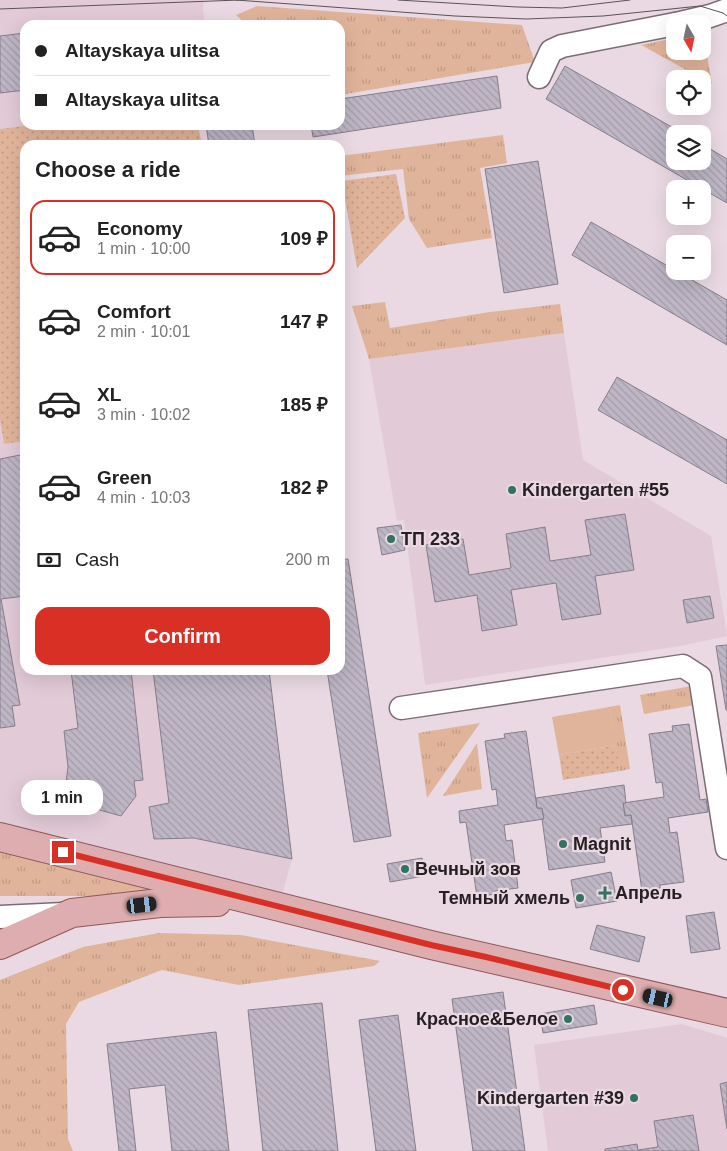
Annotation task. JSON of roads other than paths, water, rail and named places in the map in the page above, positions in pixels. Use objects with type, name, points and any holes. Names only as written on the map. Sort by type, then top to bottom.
[{"type":"main road","points":[[0,836],[431,945],[727,1014]]},
{"type":"main road","points":[[0,945],[72,914],[160,903],[261,903]]},
{"type":"street","points":[[711,16],[727,10]]},
{"type":"street","points":[[538,77],[551,51],[562,46],[666,26]]},
{"type":"street","points":[[401,708],[683,666],[700,676],[727,848]]},
{"type":"street","points":[[0,917],[72,914]]},
{"type":"tram line","points":[[236,0],[455,16],[526,19],[603,16],[700,6],[727,16]]},
{"type":"tram line","points":[[0,9],[239,0]]},
{"type":"tram line","points":[[398,0],[562,8],[630,0]]},
{"type":"place","name":"Kindergarten #55","points":[[512,490]]},
{"type":"place","name":"ТП 233","points":[[391,539]]},
{"type":"place","name":"Magnit","points":[[563,844]]},
{"type":"place","name":"Вечный зов","points":[[405,869]]},
{"type":"place","name":"Апрель","points":[[605,893]]},
{"type":"place","name":"Темный хмель","points":[[580,898]]},
{"type":"place","name":"Красное&Белое","points":[[568,1019]]},
{"type":"place","name":"Kindergarten #39","points":[[634,1098]]}]
